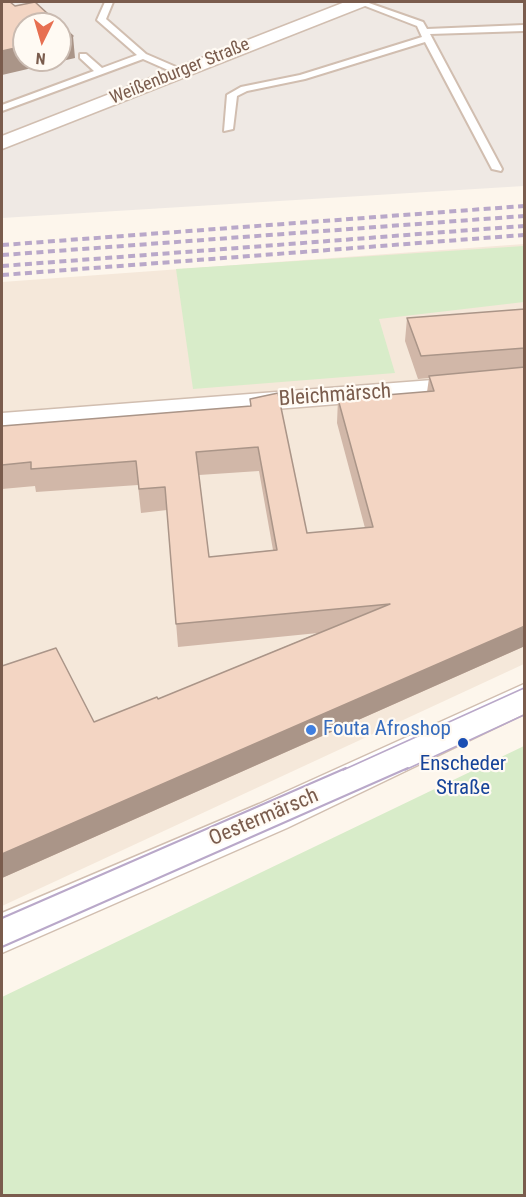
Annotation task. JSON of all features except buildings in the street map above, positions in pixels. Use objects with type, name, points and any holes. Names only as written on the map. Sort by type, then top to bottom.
[{"type":"street","name":"Weißenburger Straße","points":[[2,143],[359,2]]},
{"type":"street","name":"Bleichmärsch","points":[[2,422],[525,381]]},
{"type":"street","name":"Oestermärsch","points":[[2,933],[273,816],[525,698]]},
{"type":"lane","points":[[109,2],[101,20],[143,56],[180,72]]},
{"type":"lane","points":[[359,2],[420,24],[497,169]]},
{"type":"lane","points":[[228,129],[231,95],[244,89],[302,77],[426,35],[525,28]]},
{"type":"lane","points":[[83,56],[101,72]]},
{"type":"lane","points":[[2,108],[143,56]]},
{"type":"lane","points":[[2,98],[74,81]]},
{"type":"shaded area","points":[[2,2],[524,2],[524,186],[2,218]]},
{"type":"shaded area","points":[[524,244],[524,664],[2,906],[2,282]]},
{"type":"green space","points":[[524,246],[524,302],[379,319],[395,373],[193,389],[176,269]]},
{"type":"green space","points":[[524,746],[524,1195],[2,1195],[2,997]]},
{"type":"tram line","points":[[343,770],[524,688]]},
{"type":"tram line","points":[[405,770],[524,715]]},
{"type":"tram line","points":[[2,918],[346,768]]},
{"type":"tram line","points":[[2,947],[408,768]]},
{"type":"railway","points":[[2,245],[524,206]]},
{"type":"railway","points":[[2,255],[524,216]]},
{"type":"railway","points":[[2,266],[524,226]]},
{"type":"railway","points":[[2,275],[524,235]]},
{"type":"place","name":"Fouta Afroshop","points":[[311,730]]},
{"type":"place","name":"Enscheder Straße","points":[[463,743]]}]
